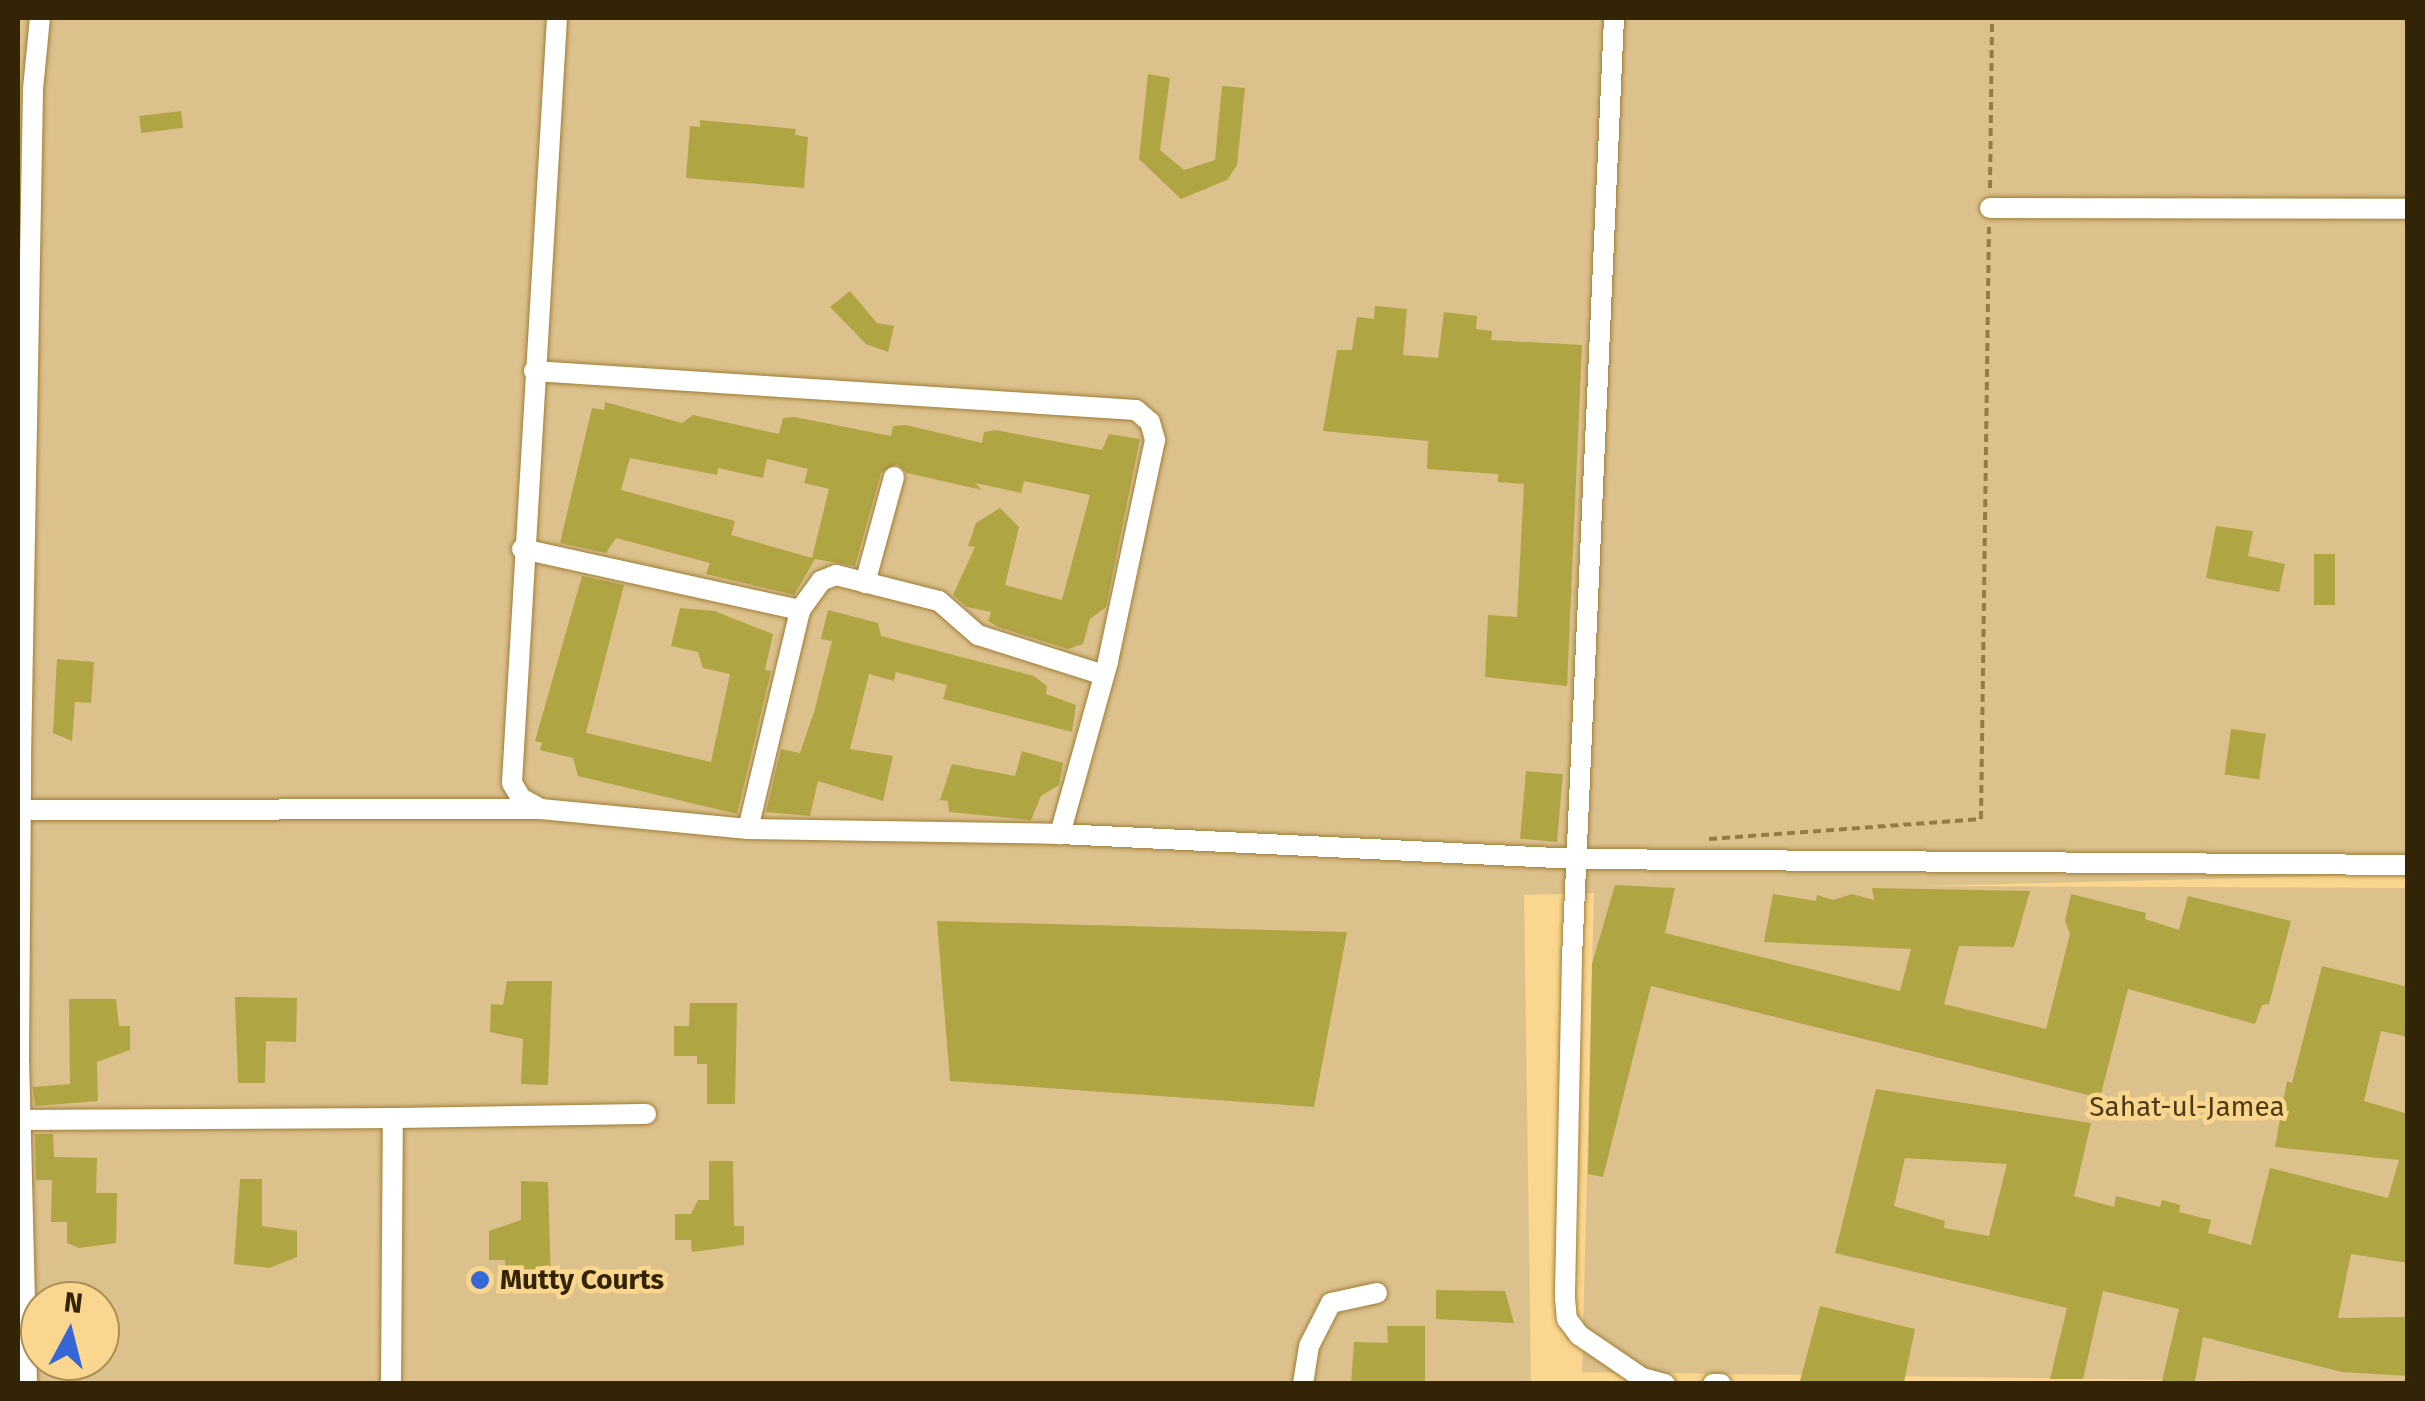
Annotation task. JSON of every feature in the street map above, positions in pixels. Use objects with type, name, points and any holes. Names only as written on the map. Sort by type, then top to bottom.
[{"type":"street","points":[[26,1384],[20,1120],[21,810],[33,103],[40,18]]},
{"type":"street","points":[[541,809],[521,798],[512,783],[522,549],[557,18]]},
{"type":"street","points":[[1614,18],[1576,858],[1568,1319],[1622,1366],[1665,1384]]},
{"type":"street","points":[[1990,208],[2408,209]]},
{"type":"street","points":[[534,371],[1136,410],[1150,422],[1156,440],[1104,674],[1060,834]]},
{"type":"street","points":[[865,583],[894,478]]},
{"type":"street","points":[[522,549],[800,610]]},
{"type":"street","points":[[748,830],[800,610],[821,582],[836,575],[939,602],[978,635],[1104,674]]},
{"type":"street","points":[[21,810],[541,809],[748,830],[1060,834],[1576,858],[2408,865]]},
{"type":"street","points":[[20,1120],[646,1114]]},
{"type":"street","points":[[391,1384],[393,1118]]},
{"type":"street","points":[[1303,1384],[1309,1346],[1331,1303],[1378,1293]]},
{"type":"path","points":[[1703,842],[1719,834],[1981,819],[1992,18]]},
{"type":"green space","name":"Sahat-ul-Jamea","points":[[18,18],[2407,18],[2407,874],[1925,886],[2407,888],[2407,1383],[1582,1372],[1594,893],[1524,895],[1531,1383],[18,1383]]},
{"type":"building","points":[[1148,74],[1170,78],[1160,150],[1184,170],[1215,160],[1222,86],[1245,88],[1237,165],[1227,180],[1181,199],[1139,159]]},
{"type":"building","points":[[181,111],[183,128],[141,133],[139,116]]},
{"type":"building","points":[[700,120],[796,129],[795,135],[808,137],[804,188],[686,178],[690,126],[700,127]]},
{"type":"building","points":[[850,291],[877,323],[894,326],[888,352],[866,344],[830,307]]},
{"type":"building","points":[[1375,306],[1407,309],[1403,355],[1438,358],[1444,312],[1477,316],[1476,329],[1492,331],[1491,340],[1582,345],[1567,686],[1485,677],[1488,615],[1517,617],[1524,484],[1498,482],[1498,474],[1427,469],[1428,441],[1323,431],[1337,350],[1352,350],[1357,317],[1374,319]]},
{"type":"building","points":[[605,402],[682,423],[693,415],[779,434],[783,418],[794,417],[891,436],[893,426],[906,425],[982,443],[984,432],[995,430],[1102,450],[1109,434],[1140,439],[1106,607],[1090,619],[1083,644],[1068,649],[998,627],[988,621],[991,612],[967,607],[953,595],[975,547],[968,546],[976,523],[1000,508],[1019,527],[1005,585],[1062,600],[1090,495],[1024,481],[1021,493],[975,483],[982,490],[907,473],[897,464],[881,473],[855,566],[815,559],[794,595],[706,574],[710,563],[616,538],[606,553],[560,543],[592,408],[604,410]],"holes":[[[630,458],[717,475],[718,468],[763,478],[767,459],[808,469],[804,483],[829,489],[812,558],[731,535],[735,521],[621,490]]]},
{"type":"building","points":[[2216,526],[2253,531],[2248,556],[2285,564],[2279,592],[2206,578]]},
{"type":"building","points":[[2314,554],[2335,554],[2335,605],[2314,605]]},
{"type":"building","points":[[582,576],[624,585],[586,733],[711,762],[730,674],[703,668],[698,652],[671,646],[680,608],[714,611],[773,634],[765,670],[771,671],[737,814],[578,776],[573,758],[540,750],[542,743],[535,741]]},
{"type":"building","points":[[828,610],[878,623],[881,636],[1034,676],[1047,686],[1046,694],[1076,705],[1072,732],[943,699],[947,685],[896,672],[894,681],[869,674],[850,749],[893,756],[883,801],[818,781],[810,816],[766,812],[781,749],[800,753],[815,709],[832,641],[821,639]]},
{"type":"building","points":[[57,659],[94,662],[91,703],[75,702],[72,741],[53,733]]},
{"type":"building","points":[[2231,729],[2266,734],[2259,779],[2225,775]]},
{"type":"building","points":[[1022,751],[1063,763],[1059,785],[1041,796],[1031,820],[949,812],[948,801],[940,800],[952,764],[1015,776]]},
{"type":"building","points":[[1526,771],[1563,774],[1557,842],[1520,839]]},
{"type":"building","points":[[1615,885],[1675,888],[1665,933],[1900,991],[1911,949],[1764,942],[1773,894],[1816,901],[1817,895],[1833,900],[1852,894],[1874,900],[1872,888],[2030,891],[2014,947],[1959,946],[1944,1004],[2046,1029],[2070,934],[2065,921],[2071,894],[2146,913],[2145,919],[2179,930],[2188,896],[2291,921],[2269,1004],[2262,1005],[2255,1024],[2128,989],[2100,1098],[1651,986],[1603,1177],[1588,1174],[1592,964]]},
{"type":"building","points":[[937,921],[1347,932],[1314,1107],[950,1081]]},
{"type":"building","points":[[2322,966],[2408,987],[2408,1037],[2381,1031],[2364,1101],[2408,1114],[2408,1263],[2351,1254],[2338,1318],[2408,1317],[2408,1376],[2342,1372],[2203,1337],[2195,1381],[2162,1381],[2179,1309],[2103,1291],[2083,1379],[2050,1379],[2067,1308],[1835,1253],[1876,1089],[2091,1123],[2074,1196],[2114,1207],[2116,1196],[2160,1207],[2162,1200],[2180,1205],[2179,1212],[2211,1220],[2208,1233],[2251,1245],[2270,1168],[2388,1198],[2399,1160],[2275,1147],[2287,1081],[2292,1083]],"holes":[[[1905,1158],[2007,1164],[1989,1236],[1944,1228],[1945,1221],[1894,1206]]]},
{"type":"building","points":[[507,981],[552,981],[548,1085],[521,1084],[523,1039],[490,1032],[491,1004],[503,1005]]},
{"type":"building","points":[[235,997],[297,998],[296,1042],[266,1041],[265,1083],[238,1083]]},
{"type":"building","points":[[69,999],[116,999],[119,1026],[130,1026],[130,1050],[97,1062],[98,1101],[35,1106],[33,1087],[70,1084]]},
{"type":"building","points":[[690,1003],[737,1003],[735,1104],[707,1104],[707,1064],[697,1064],[697,1056],[674,1056],[674,1026],[689,1026]]},
{"type":"building","points":[[35,1134],[53,1134],[54,1157],[97,1158],[96,1193],[117,1193],[116,1243],[79,1248],[67,1243],[67,1222],[51,1222],[52,1180],[36,1180]]},
{"type":"building","points":[[709,1161],[733,1161],[734,1226],[744,1226],[744,1245],[692,1252],[691,1240],[675,1240],[675,1214],[691,1214],[698,1200],[709,1200]]},
{"type":"building","points":[[240,1179],[262,1179],[262,1226],[297,1231],[297,1257],[269,1268],[234,1264]]},
{"type":"building","points":[[521,1181],[548,1182],[551,1283],[505,1282],[505,1260],[489,1260],[489,1231],[521,1220]]},
{"type":"building","points":[[1436,1290],[1505,1291],[1514,1323],[1436,1319]]},
{"type":"building","points":[[1820,1306],[1915,1329],[1904,1382],[1800,1381]]},
{"type":"building","points":[[1387,1326],[1425,1326],[1425,1384],[1351,1384],[1354,1342],[1388,1343]]},
{"type":"place","name":"Mutty Courts","points":[[480,1280]]}]
